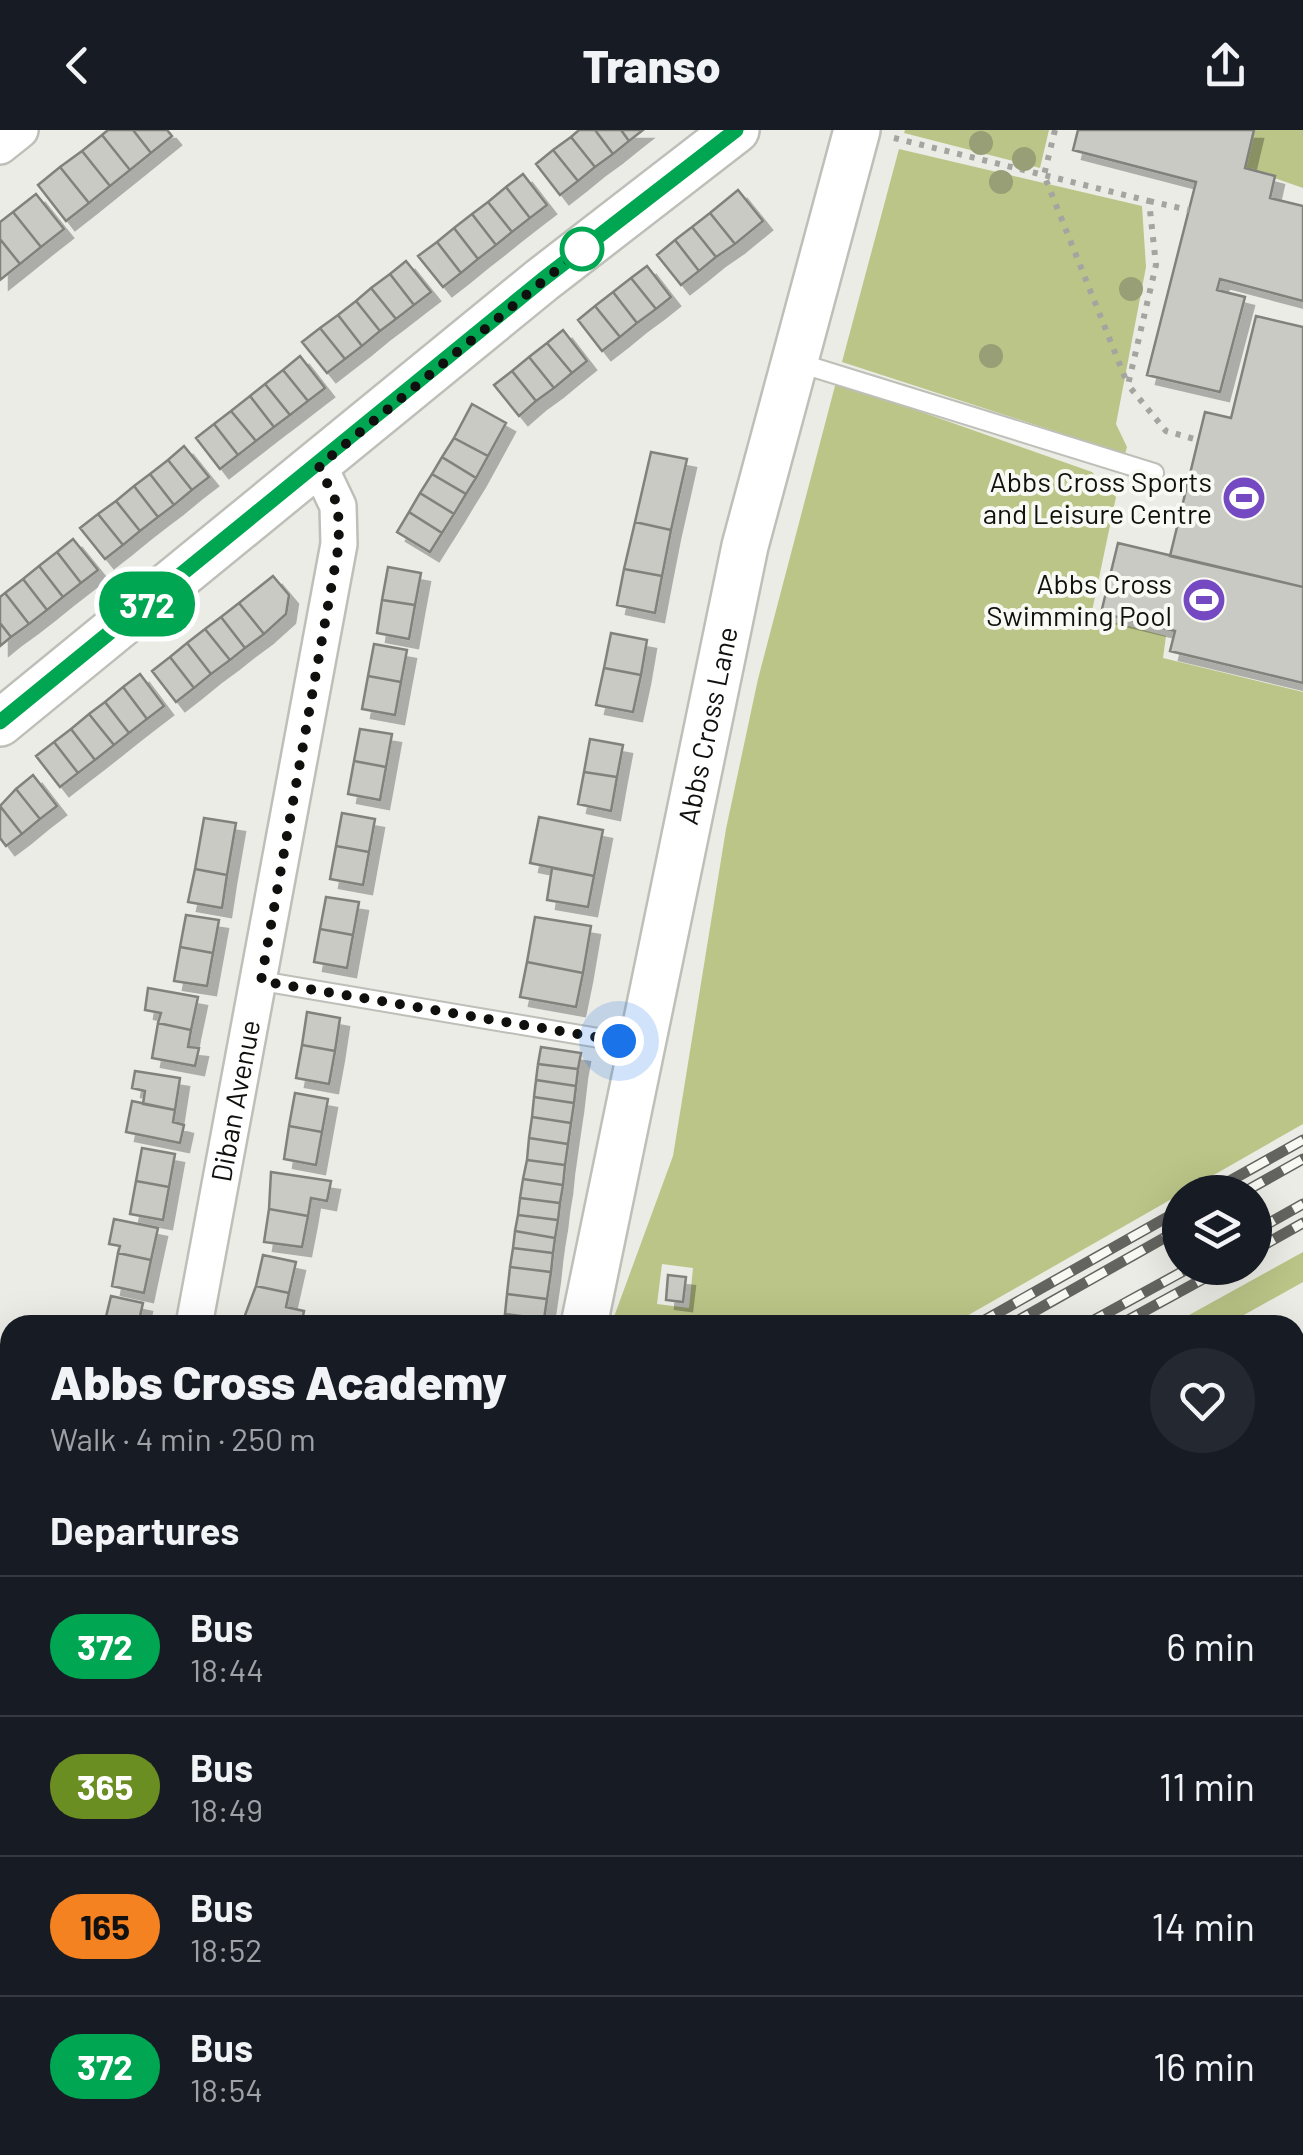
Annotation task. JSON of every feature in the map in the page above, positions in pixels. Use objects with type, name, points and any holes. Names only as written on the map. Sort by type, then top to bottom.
[{"type":"street","points":[[0,146],[20,130]]},
{"type":"street","points":[[0,722],[319,466],[542,280],[736,130]]},
{"type":"street","name":"Abbs Cross Lane","points":[[586,1315],[645,1046],[745,546],[796,362],[870,132]]},
{"type":"street","name":"Diban Avenue","points":[[196,1315],[261,981],[339,544],[338,506],[319,466]]},
{"type":"lane","points":[[796,362],[1154,473]]},
{"type":"lane","points":[[261,981],[645,1046]]},
{"type":"path","points":[[1055,130],[1044,176],[1128,385],[1166,432],[1198,440]]},
{"type":"path","points":[[870,132],[1189,210]]},
{"type":"path","points":[[1128,385],[1156,266],[1150,201]]},
{"type":"green space","points":[[1049,130],[1040,168],[904,133]]},
{"type":"green space","points":[[1254,130],[1303,130],[1303,188],[1245,168]]},
{"type":"green space","points":[[899,149],[1142,206],[1146,267],[1116,424],[1127,447],[1125,454],[842,362]]},
{"type":"green space","points":[[836,382],[1092,472],[1116,497],[1091,616],[1166,636],[1163,658],[1303,692],[1303,1124],[1214,1175],[1162,1175],[1162,1205],[969,1315],[615,1315],[673,1156],[726,829],[758,679]],"holes":[[[662,1264],[693,1268],[689,1308],[657,1304]]]},
{"type":"green space","points":[[1303,1252],[1303,1282],[1244,1315],[1189,1315],[1243,1285],[1272,1285],[1272,1269]]},
{"type":"building","points":[[108,130],[133,130],[151,153],[130,170],[102,135]]},
{"type":"building","points":[[133,130],[167,130],[172,136],[151,153]]},
{"type":"building","points":[[579,130],[595,130],[613,154],[595,167],[571,137]]},
{"type":"building","points":[[595,130],[621,130],[629,141],[613,154]]},
{"type":"building","points":[[621,130],[643,130],[629,141]]},
{"type":"building","points":[[1078,130],[1254,130],[1245,168],[1275,176],[1270,198],[1303,206],[1303,301],[1220,279],[1217,290],[1245,297],[1220,392],[1147,375],[1196,182],[1073,150]]},
{"type":"building","points":[[102,135],[130,170],[110,186],[82,151]]},
{"type":"building","points":[[571,137],[595,167],[578,181],[553,150]]},
{"type":"building","points":[[553,150],[578,181],[560,195],[536,164]]},
{"type":"building","points":[[82,151],[110,186],[89,203],[60,167]]},
{"type":"building","points":[[60,167],[89,203],[66,221],[38,185]]},
{"type":"building","points":[[523,174],[547,205],[530,218],[506,187]]},
{"type":"building","points":[[506,187],[530,218],[512,232],[488,202]]},
{"type":"building","points":[[738,190],[763,221],[735,244],[710,213]]},
{"type":"building","points":[[36,194],[64,229],[41,247],[13,212]]},
{"type":"building","points":[[488,202],[512,232],[496,245],[472,214]]},
{"type":"building","points":[[13,212],[41,247],[20,264],[0,239],[0,222]]},
{"type":"building","points":[[710,213],[735,244],[716,257],[692,227]]},
{"type":"building","points":[[472,214],[496,245],[478,259],[454,228]]},
{"type":"building","points":[[692,227],[716,257],[699,271],[675,240]]},
{"type":"building","points":[[454,228],[478,259],[461,273],[437,242]]},
{"type":"building","points":[[0,239],[20,264],[0,280]]},
{"type":"building","points":[[675,240],[699,271],[681,285],[657,255]]},
{"type":"building","points":[[437,242],[461,273],[443,287],[418,256]]},
{"type":"building","points":[[406,261],[431,292],[414,305],[390,274]]},
{"type":"building","points":[[647,266],[671,297],[656,309],[631,278]]},
{"type":"building","points":[[390,274],[414,305],[396,319],[371,288]]},
{"type":"building","points":[[631,278],[656,309],[637,323],[613,292]]},
{"type":"building","points":[[371,288],[396,319],[380,331],[356,301]]},
{"type":"building","points":[[613,292],[637,323],[620,337],[595,306]]},
{"type":"building","points":[[356,301],[380,331],[362,346],[338,315]]},
{"type":"building","points":[[595,306],[620,337],[602,351],[578,320]]},
{"type":"building","points":[[338,315],[362,346],[345,359],[320,328]]},
{"type":"building","name":"Abbs Cross Sports and Leisure Centre","points":[[1256,316],[1303,327],[1303,587],[1170,556],[1205,412],[1231,418]]},
{"type":"building","points":[[320,328],[345,359],[327,373],[302,342]]},
{"type":"building","points":[[563,330],[587,361],[572,373],[547,343]]},
{"type":"building","points":[[547,343],[572,373],[554,388],[529,357]]},
{"type":"building","points":[[300,356],[325,388],[308,401],[283,370]]},
{"type":"building","points":[[529,357],[554,388],[536,401],[512,371]]},
{"type":"building","points":[[283,370],[308,401],[290,415],[265,384]]},
{"type":"building","points":[[512,371],[536,401],[519,416],[494,385]]},
{"type":"building","points":[[265,384],[290,415],[274,427],[250,396]]},
{"type":"building","points":[[250,396],[274,427],[256,441],[231,411]]},
{"type":"building","points":[[472,404],[506,423],[488,456],[454,438]]},
{"type":"building","points":[[231,411],[256,441],[238,455],[214,424]]},
{"type":"building","points":[[214,424],[238,455],[220,469],[196,438]]},
{"type":"building","points":[[454,438],[488,456],[476,478],[442,457]]},
{"type":"building","points":[[184,446],[209,477],[192,490],[168,460]]},
{"type":"building","points":[[651,452],[687,459],[671,530],[635,522]]},
{"type":"building","points":[[442,457],[476,478],[466,494],[432,474]]},
{"type":"building","points":[[168,460],[192,490],[174,505],[150,474]]},
{"type":"building","points":[[150,474],[174,505],[158,517],[134,486]]},
{"type":"building","points":[[432,474],[466,494],[454,514],[420,493]]},
{"type":"building","points":[[134,486],[158,517],[140,531],[116,501]]},
{"type":"building","points":[[420,493],[454,514],[442,533],[409,512]]},
{"type":"building","points":[[116,501],[140,531],[123,545],[98,514]]},
{"type":"building","points":[[409,512],[442,533],[430,552],[397,532]]},
{"type":"building","points":[[98,514],[123,545],[105,559],[80,528]]},
{"type":"building","points":[[635,522],[671,530],[662,576],[624,569]]},
{"type":"building","points":[[73,539],[98,570],[81,583],[57,552]]},
{"type":"building","name":"Abbs Cross Swimming Pool","points":[[1118,543],[1303,587],[1303,683],[1170,651],[1175,631],[1101,613]]},
{"type":"building","points":[[57,552],[81,583],[63,597],[39,566]]},
{"type":"building","points":[[39,566],[63,597],[47,610],[23,579]]},
{"type":"building","points":[[388,567],[421,573],[415,605],[382,600]]},
{"type":"building","points":[[624,569],[662,576],[655,613],[617,605]]},
{"type":"building","points":[[273,576],[289,595],[286,614],[264,634],[239,603]]},
{"type":"building","points":[[23,579],[47,610],[29,624],[5,593]]},
{"type":"building","points":[[5,593],[29,624],[11,637],[0,623],[0,597]]},
{"type":"building","points":[[382,600],[415,605],[409,639],[377,633]]},
{"type":"building","points":[[239,603],[264,634],[245,648],[221,617]]},
{"type":"building","points":[[221,617],[245,648],[230,660],[205,629]]},
{"type":"building","points":[[0,623],[11,637],[0,646]]},
{"type":"building","points":[[205,629],[230,660],[211,674],[187,643]]},
{"type":"building","points":[[611,633],[647,640],[641,675],[604,668]]},
{"type":"building","points":[[187,643],[211,674],[194,688],[170,657]]},
{"type":"building","points":[[374,644],[407,650],[401,682],[368,676]]},
{"type":"building","points":[[170,657],[194,688],[176,702],[152,671]]},
{"type":"building","points":[[604,668],[641,675],[633,712],[596,705]]},
{"type":"building","points":[[140,674],[164,706],[147,719],[123,687]]},
{"type":"building","points":[[368,676],[401,682],[395,715],[362,709]]},
{"type":"building","points":[[123,687],[147,719],[129,733],[105,702]]},
{"type":"building","points":[[105,702],[129,733],[114,745],[89,714]]},
{"type":"building","points":[[89,714],[114,745],[95,760],[71,729]]},
{"type":"building","points":[[71,729],[95,760],[78,773],[54,742]]},
{"type":"building","points":[[360,729],[392,734],[386,767],[354,761]]},
{"type":"building","points":[[590,739],[623,745],[617,777],[584,772]]},
{"type":"building","points":[[54,742],[78,773],[60,787],[36,756]]},
{"type":"building","points":[[354,761],[386,767],[380,800],[348,794]]},
{"type":"building","points":[[584,772],[617,777],[611,811],[578,804]]},
{"type":"building","points":[[33,775],[57,806],[40,819],[16,789]]},
{"type":"building","points":[[16,789],[40,819],[22,834],[0,806]]},
{"type":"building","points":[[0,806],[22,834],[6,846],[0,838]]},
{"type":"building","points":[[342,813],[375,819],[369,852],[336,846]]},
{"type":"building","points":[[539,817],[603,830],[594,876],[530,863]]},
{"type":"building","points":[[204,818],[236,823],[227,875],[195,869]]},
{"type":"building","points":[[336,846],[369,852],[363,885],[330,879]]},
{"type":"building","points":[[552,868],[594,876],[588,907],[547,900]]},
{"type":"building","points":[[195,869],[227,875],[222,908],[188,902]]},
{"type":"building","points":[[326,897],[359,902],[353,935],[320,929]]},
{"type":"building","points":[[186,915],[219,920],[213,953],[180,947]]},
{"type":"building","points":[[535,917],[591,926],[583,973],[527,962]]},
{"type":"building","points":[[320,929],[353,935],[347,968],[314,962]]},
{"type":"building","points":[[180,947],[213,953],[207,986],[174,981]]},
{"type":"building","points":[[527,962],[583,973],[576,1007],[520,997]]},
{"type":"building","points":[[148,988],[198,997],[191,1030],[158,1023],[161,1013],[145,1010]]},
{"type":"building","points":[[307,1012],[340,1018],[335,1051],[302,1045]]},
{"type":"building","points":[[158,1023],[191,1030],[188,1047],[199,1048],[195,1066],[152,1058]]},
{"type":"building","points":[[302,1045],[335,1051],[329,1084],[296,1078]]},
{"type":"building","points":[[541,1047],[581,1053],[578,1069],[538,1064]]},
{"type":"building","points":[[538,1064],[578,1069],[576,1086],[536,1080]]},
{"type":"building","points":[[135,1071],[180,1078],[175,1110],[143,1104],[145,1091],[132,1088]]},
{"type":"building","points":[[536,1080],[576,1086],[574,1103],[534,1097]]},
{"type":"building","points":[[295,1093],[328,1099],[322,1132],[289,1126]]},
{"type":"building","points":[[534,1097],[574,1103],[571,1123],[532,1117]]},
{"type":"building","points":[[132,1101],[175,1110],[173,1122],[184,1125],[180,1143],[126,1132]]},
{"type":"building","points":[[532,1117],[571,1123],[568,1144],[529,1138]]},
{"type":"building","points":[[289,1126],[322,1132],[316,1165],[284,1159]]},
{"type":"building","points":[[529,1138],[568,1144],[565,1165],[527,1160]]},
{"type":"building","points":[[142,1148],[175,1154],[169,1187],[136,1181]]},
{"type":"building","points":[[527,1160],[565,1165],[563,1185],[523,1179]]},
{"type":"building","points":[[271,1172],[331,1181],[327,1201],[311,1198],[308,1216],[269,1209]]},
{"type":"building","points":[[523,1179],[563,1185],[560,1203],[520,1198]]},
{"type":"building","points":[[136,1181],[169,1187],[163,1220],[130,1214]]},
{"type":"building","points":[[520,1198],[560,1203],[558,1220],[518,1215]]},
{"type":"building","points":[[269,1209],[308,1216],[302,1247],[264,1242]]},
{"type":"building","points":[[518,1215],[558,1220],[555,1238],[515,1231]]},
{"type":"building","points":[[114,1219],[158,1228],[151,1260],[118,1253],[120,1246],[109,1244]]},
{"type":"building","points":[[515,1231],[555,1238],[553,1253],[513,1248]]},
{"type":"building","points":[[513,1248],[553,1253],[551,1272],[510,1267]]},
{"type":"building","points":[[118,1253],[151,1260],[144,1293],[112,1286]]},
{"type":"building","points":[[263,1255],[296,1262],[289,1293],[256,1286]]},
{"type":"building","points":[[510,1267],[551,1272],[547,1299],[507,1294]]},
{"type":"building","points":[[668,1275],[686,1277],[683,1302],[666,1300]]},
{"type":"building","points":[[256,1286],[289,1293],[286,1307],[304,1311],[303,1315],[245,1315]]},
{"type":"building","points":[[507,1294],[547,1299],[545,1315],[505,1314]]},
{"type":"building","points":[[111,1296],[143,1303],[140,1315],[106,1315]]},
{"type":"railway","points":[[1240,1175],[1303,1140]]},
{"type":"railway","points":[[1272,1176],[1303,1159]]},
{"type":"railway","points":[[1272,1221],[1303,1204]]},
{"type":"railway","points":[[994,1315],[1162,1220]]},
{"type":"railway","points":[[1272,1240],[1303,1223]]},
{"type":"railway","points":[[1028,1315],[1162,1239]]},
{"type":"railway","points":[[1103,1315],[1162,1283]]},
{"type":"railway","points":[[1137,1315],[1192,1285]]},
{"type":"bus line","name":"372","points":[[0,722],[319,466],[542,280],[736,130]]},
{"type":"place","name":"Abbs Cross Sports and Leisure Centre","points":[[1244,498]]},
{"type":"place","name":"Abbs Cross Swimming Pool","points":[[1204,600]]},
{"type":"route","points":[[582,249],[319,466],[338,506],[339,544],[261,981],[619,1041]]}]
